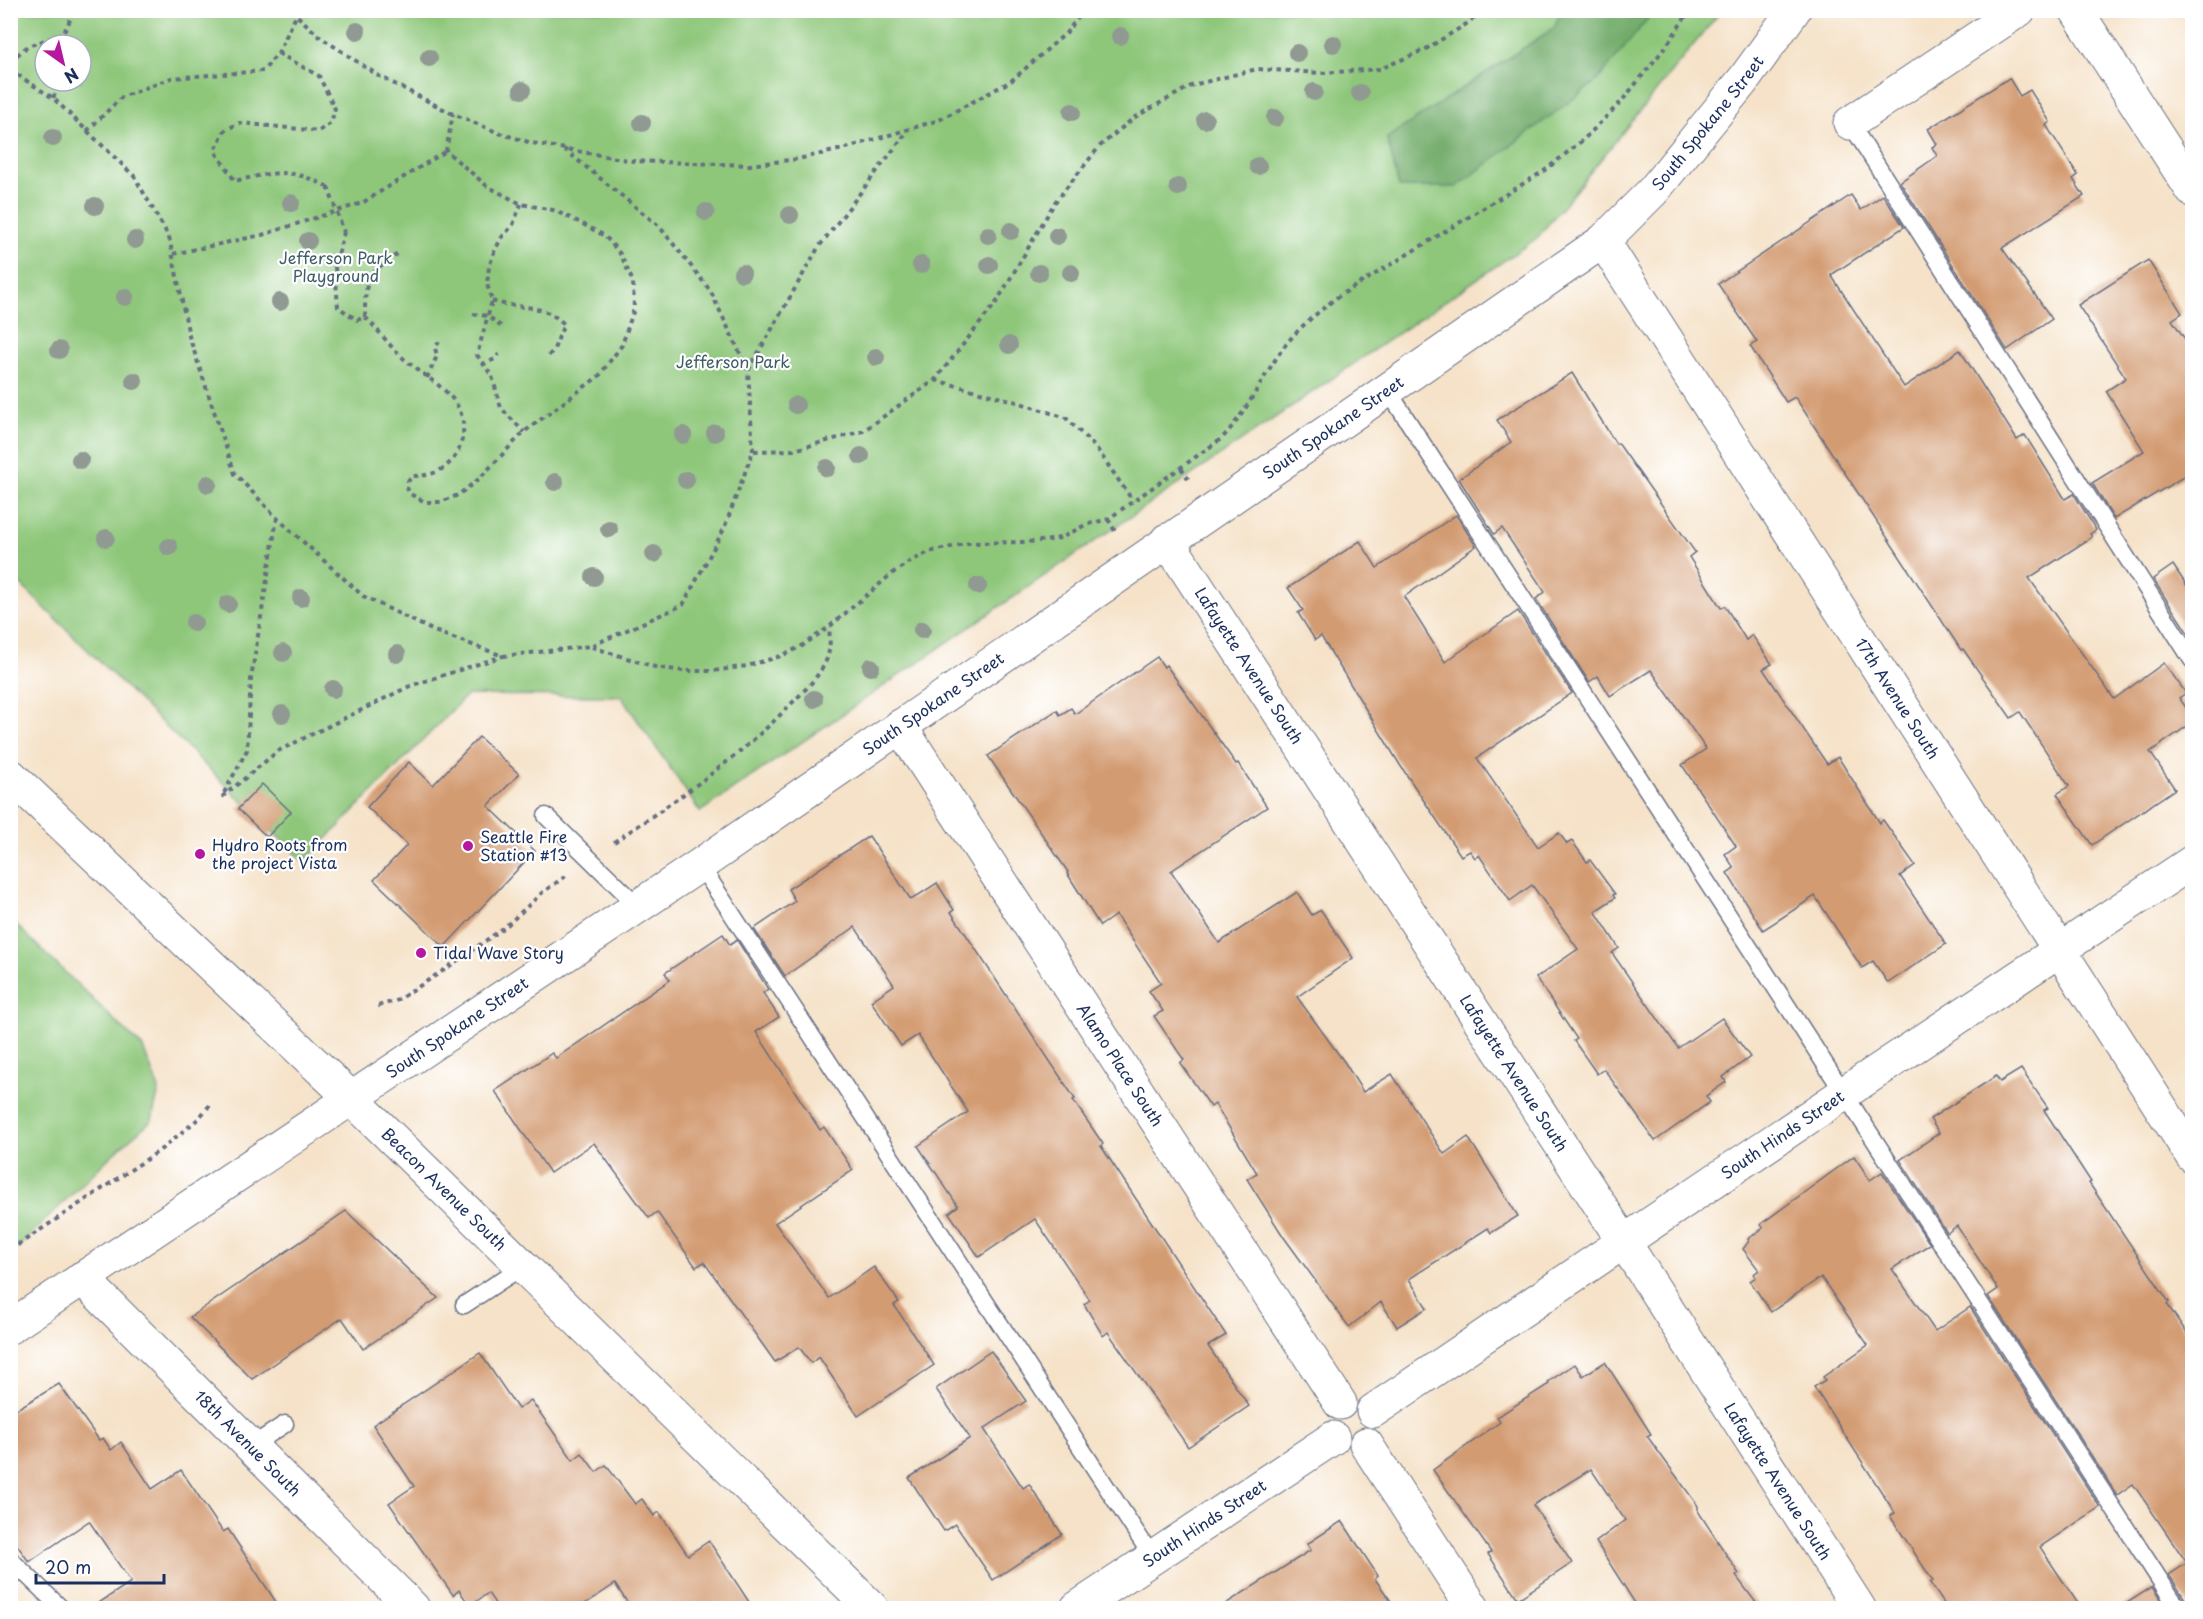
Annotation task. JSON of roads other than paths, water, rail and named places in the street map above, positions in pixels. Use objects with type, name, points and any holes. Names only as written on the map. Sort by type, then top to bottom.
[{"type":"street","name":"South Spokane Street","points":[[10,1327],[700,864],[1603,241],[1653,191],[1745,78],[1794,10]]},
{"type":"street","points":[[1850,123],[2019,10]]},
{"type":"street","points":[[2076,10],[2193,190]]},
{"type":"street","name":"17th Avenue South","points":[[1603,241],[2193,1156]]},
{"type":"street","name":"Lafayette Avenue South","points":[[1167,540],[1624,1242],[1858,1608]]},
{"type":"street","name":"Alamo Place South","points":[[900,726],[1340,1403]]},
{"type":"street","name":"Beacon Avenue South","points":[[10,775],[351,1098],[872,1608]]},
{"type":"street","name":"South Hinds Street","points":[[1373,1411],[1843,1094],[2193,862]]},
{"type":"street","name":"18th Avenue South","points":[[82,1278],[413,1608]]},
{"type":"street","points":[[1359,1400],[1366,1403],[1373,1411],[1377,1423],[1376,1431],[1366,1444],[1351,1449],[1342,1447],[1333,1438],[1329,1419],[1332,1411],[1340,1403],[1359,1400]]},
{"type":"street","name":"South Hinds Street","points":[[1077,1608],[1333,1438]]},
{"type":"street","points":[[1366,1444],[1473,1608]]},
{"type":"lane","points":[[1850,123],[2193,660]]},
{"type":"lane","points":[[1387,389],[2178,1608]]},
{"type":"lane","points":[[546,816],[638,906]]},
{"type":"lane","points":[[700,864],[1153,1558]]},
{"type":"lane","points":[[464,1305],[523,1266]]},
{"type":"lane","points":[[250,1447],[285,1424]]},
{"type":"lane","points":[[10,1559],[61,1608]]},
{"type":"place","name":"Seattle Fire Station #13","points":[[468,846]]},
{"type":"place","name":"Hydro Roots from the project Vista","points":[[200,854]]},
{"type":"place","name":"Tidal Wave Story","points":[[421,953]]},
{"type":"park label","name":"Jefferson Park Playground","points":[[336,267]]},
{"type":"park label","name":"Jefferson Park","points":[[733,362]]}]
